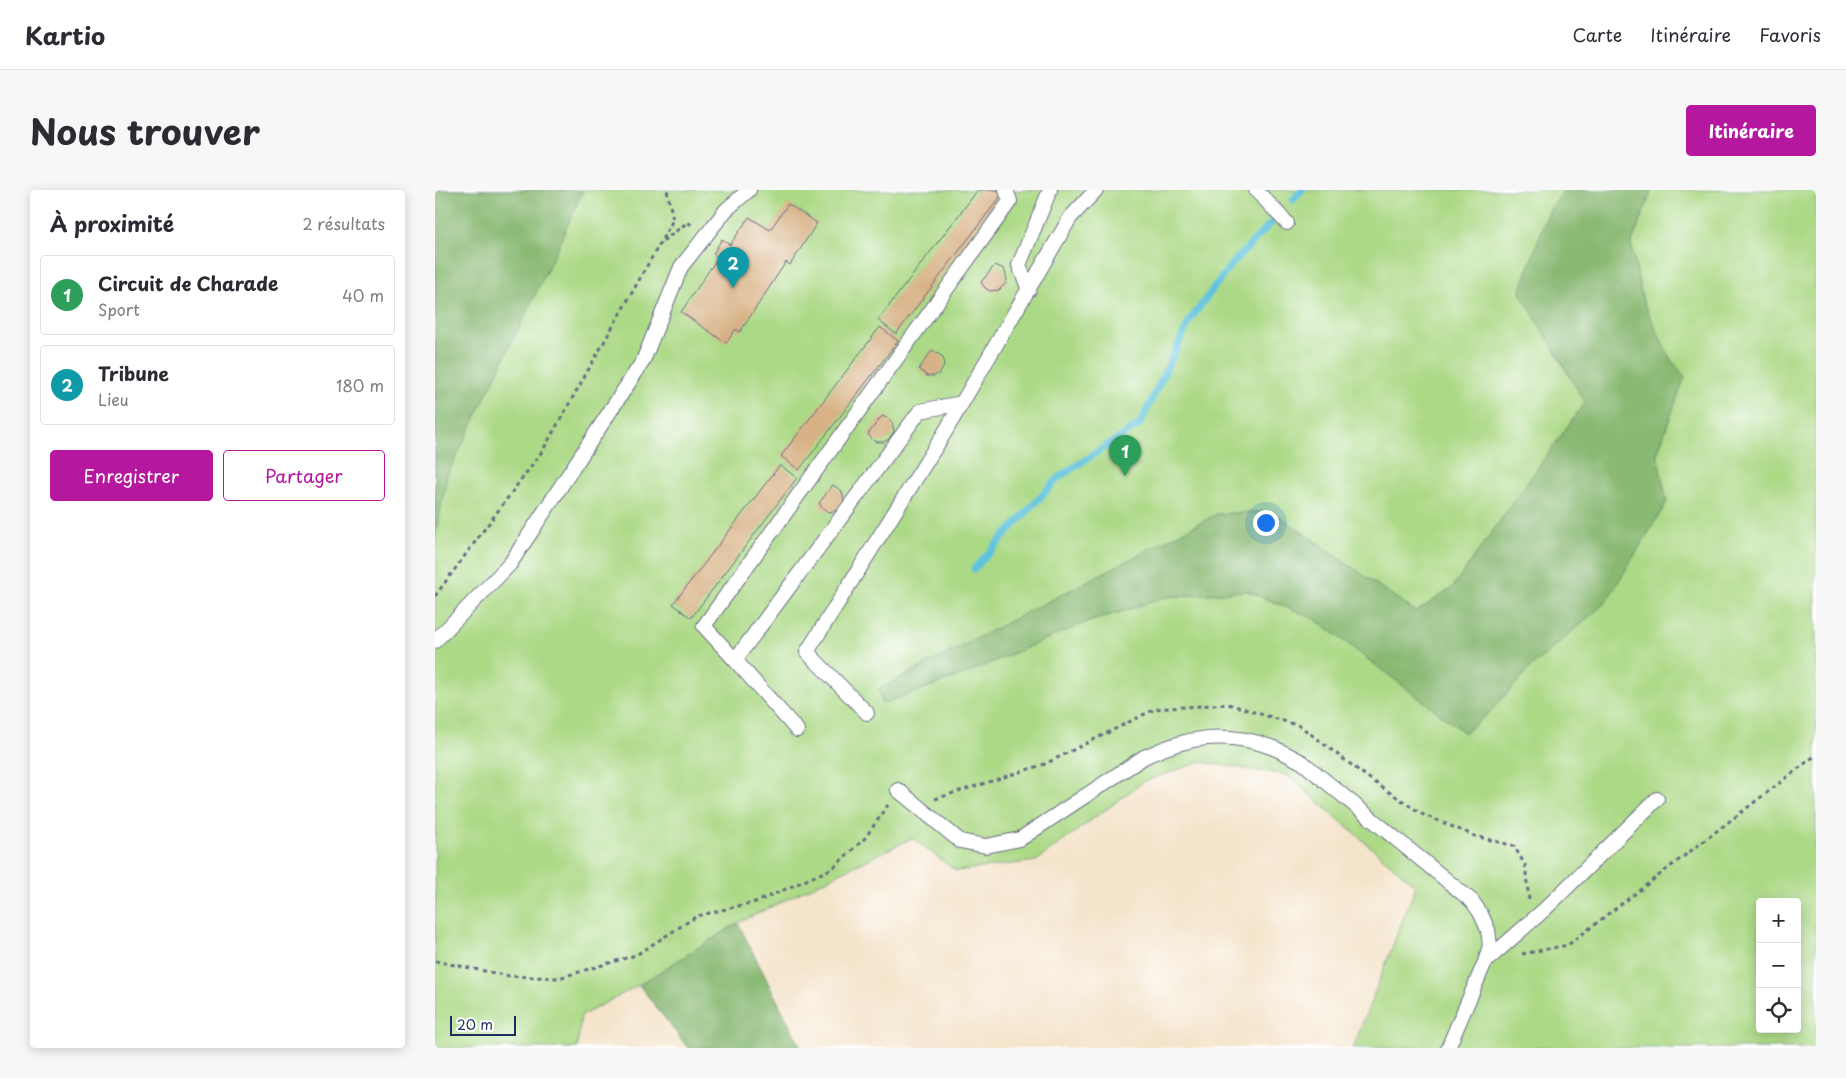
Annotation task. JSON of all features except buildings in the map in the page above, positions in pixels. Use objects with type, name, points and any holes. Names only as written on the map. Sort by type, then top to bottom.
[{"type":"lane","points":[[435,641],[510,564],[643,361],[681,267],[726,210],[749,190]]},
{"type":"lane","points":[[797,730],[703,626],[1010,201],[1007,190]]},
{"type":"lane","points":[[1029,290],[1019,265],[1050,190]]},
{"type":"lane","points":[[867,713],[807,652],[962,403],[1070,218],[1096,190]]},
{"type":"lane","points":[[1256,190],[1287,223]]},
{"type":"lane","points":[[735,660],[920,411],[962,403]]},
{"type":"lane","points":[[898,790],[961,841],[987,846],[1020,839],[1144,757],[1185,741],[1232,738],[1270,747],[1302,762],[1472,901],[1481,914],[1488,930],[1490,944],[1485,962],[1448,1048]]},
{"type":"lane","points":[[1485,962],[1532,921],[1657,799]]},
{"type":"path","points":[[435,596],[543,450],[673,220],[667,190]]},
{"type":"path","points":[[661,242],[688,222]]},
{"type":"path","points":[[916,805],[1045,764],[1155,709],[1229,704],[1300,726],[1370,779],[1422,814],[1475,836],[1514,846],[1525,865],[1532,921]]},
{"type":"path","points":[[1485,962],[1568,945],[1816,755]]},
{"type":"path","points":[[435,961],[509,976],[559,978],[636,955],[697,916],[759,901],[833,868],[865,838],[898,790]]},
{"type":"green space","points":[[435,190],[1816,190],[1816,1048],[1353,1048],[1416,886],[1287,775],[1200,762],[1143,782],[1036,861],[956,871],[912,838],[738,923],[639,985],[581,1016],[577,1048],[435,1048]]},
{"type":"green space","points":[[435,190],[583,190],[557,249],[447,476],[435,538]]},
{"type":"green space","points":[[1564,190],[1652,190],[1631,244],[1643,302],[1671,360],[1685,376],[1657,454],[1667,502],[1606,602],[1531,667],[1489,713],[1465,733],[1315,619],[1247,591],[1168,597],[1082,624],[965,674],[882,704],[879,689],[1217,514],[1272,511],[1416,612],[1452,588],[1585,402],[1520,292],[1548,213]]},
{"type":"green space","points":[[738,923],[801,1048],[688,1048],[639,985]]},
{"type":"waterway","points":[[1293,200],[1302,190]]},
{"type":"waterway","points":[[974,569],[1059,477],[1140,424],[1190,320],[1230,266],[1271,223]]},
{"type":"place","name":"Tribune","points":[[733,288]]},
{"type":"place","name":"Circuit de Charade","points":[[1125,476]]}]
